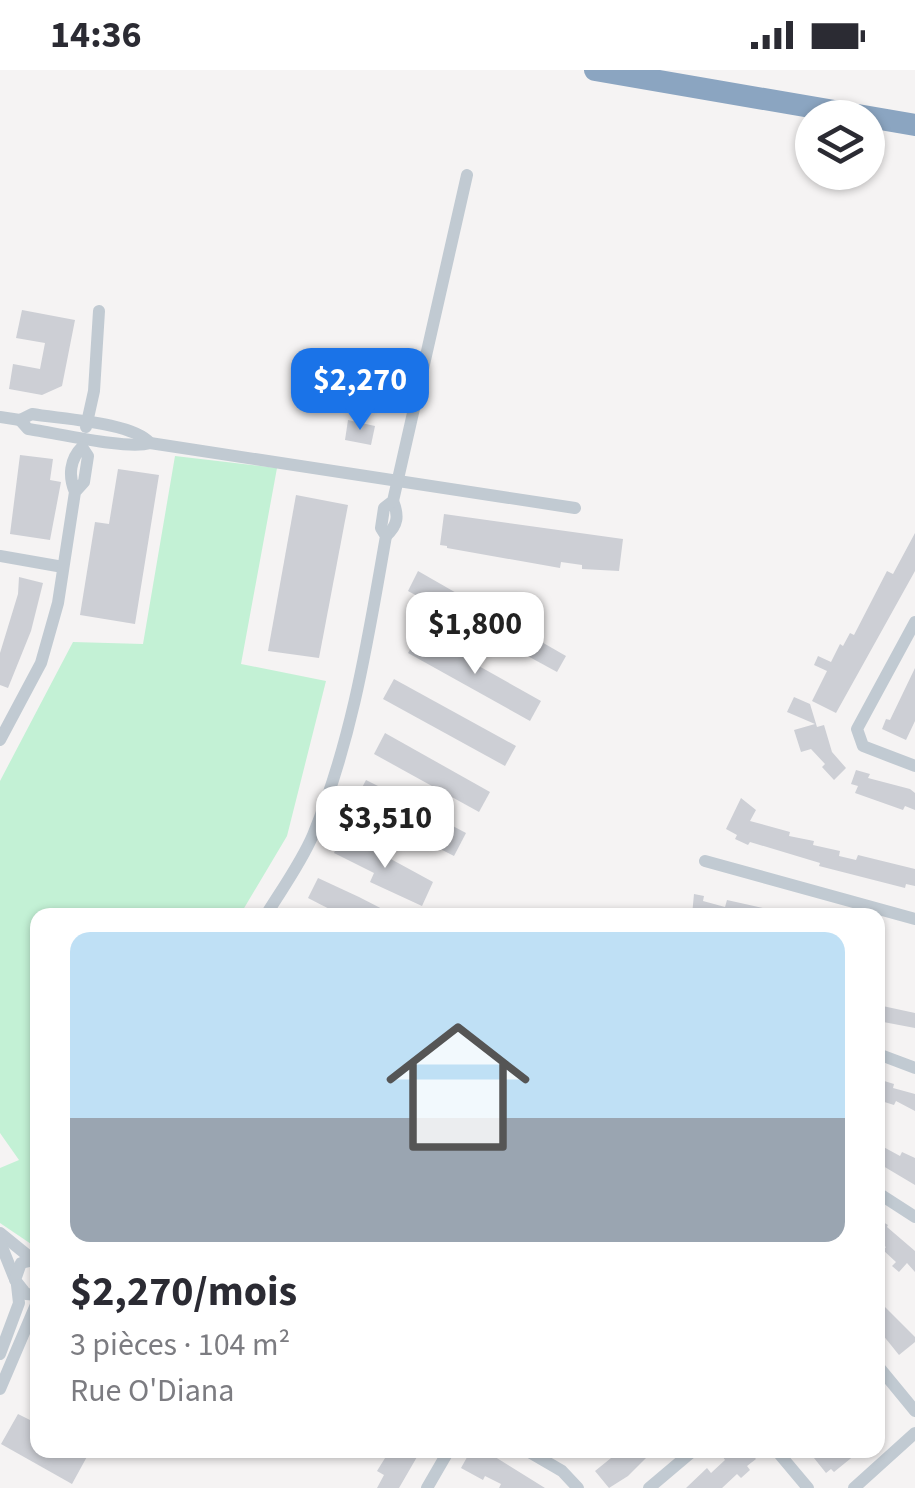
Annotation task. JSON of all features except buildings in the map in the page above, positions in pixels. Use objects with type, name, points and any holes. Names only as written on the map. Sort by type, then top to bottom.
[{"type":"highway","points":[[595,70],[915,125]]},
{"type":"street","points":[[270,908],[311,839],[342,754],[365,664],[386,536],[395,528],[398,512],[393,501],[466,175]]},
{"type":"street","points":[[0,740],[42,662],[58,603],[76,492],[84,482],[88,456],[84,436],[94,391],[98,310]]},
{"type":"street","points":[[0,416],[20,420],[28,428],[138,446],[150,442],[570,508]]},
{"type":"street","points":[[0,556],[63,566]]},
{"type":"street","points":[[915,622],[857,729],[864,746],[915,766]]},
{"type":"street","points":[[0,706],[14,714]]},
{"type":"street","points":[[705,860],[873,908]]},
{"type":"street","points":[[885,911],[915,920]]},
{"type":"street","points":[[885,1057],[915,1068]]},
{"type":"street","points":[[885,1198],[915,1217]]},
{"type":"street","points":[[0,1233],[30,1255]]},
{"type":"street","points":[[0,1242],[19,1302],[0,1354]]},
{"type":"street","points":[[16,1283],[21,1264],[30,1261]]},
{"type":"street","points":[[16,1283],[30,1295]]},
{"type":"street","points":[[0,1388],[30,1317]]},
{"type":"street","points":[[885,1375],[915,1411]]},
{"type":"street","points":[[854,1488],[915,1433]]},
{"type":"street","points":[[427,1488],[444,1458]]},
{"type":"street","points":[[540,1458],[562,1471],[578,1488]]},
{"type":"street","points":[[649,1488],[685,1458]]},
{"type":"street","points":[[783,1458],[808,1488]]},
{"type":"green space","points":[[175,456],[277,468],[241,664],[326,681],[287,836],[244,908],[30,908],[30,1243],[0,1223],[0,1168],[19,1160],[0,1133],[0,781],[73,642],[143,644]]}]
